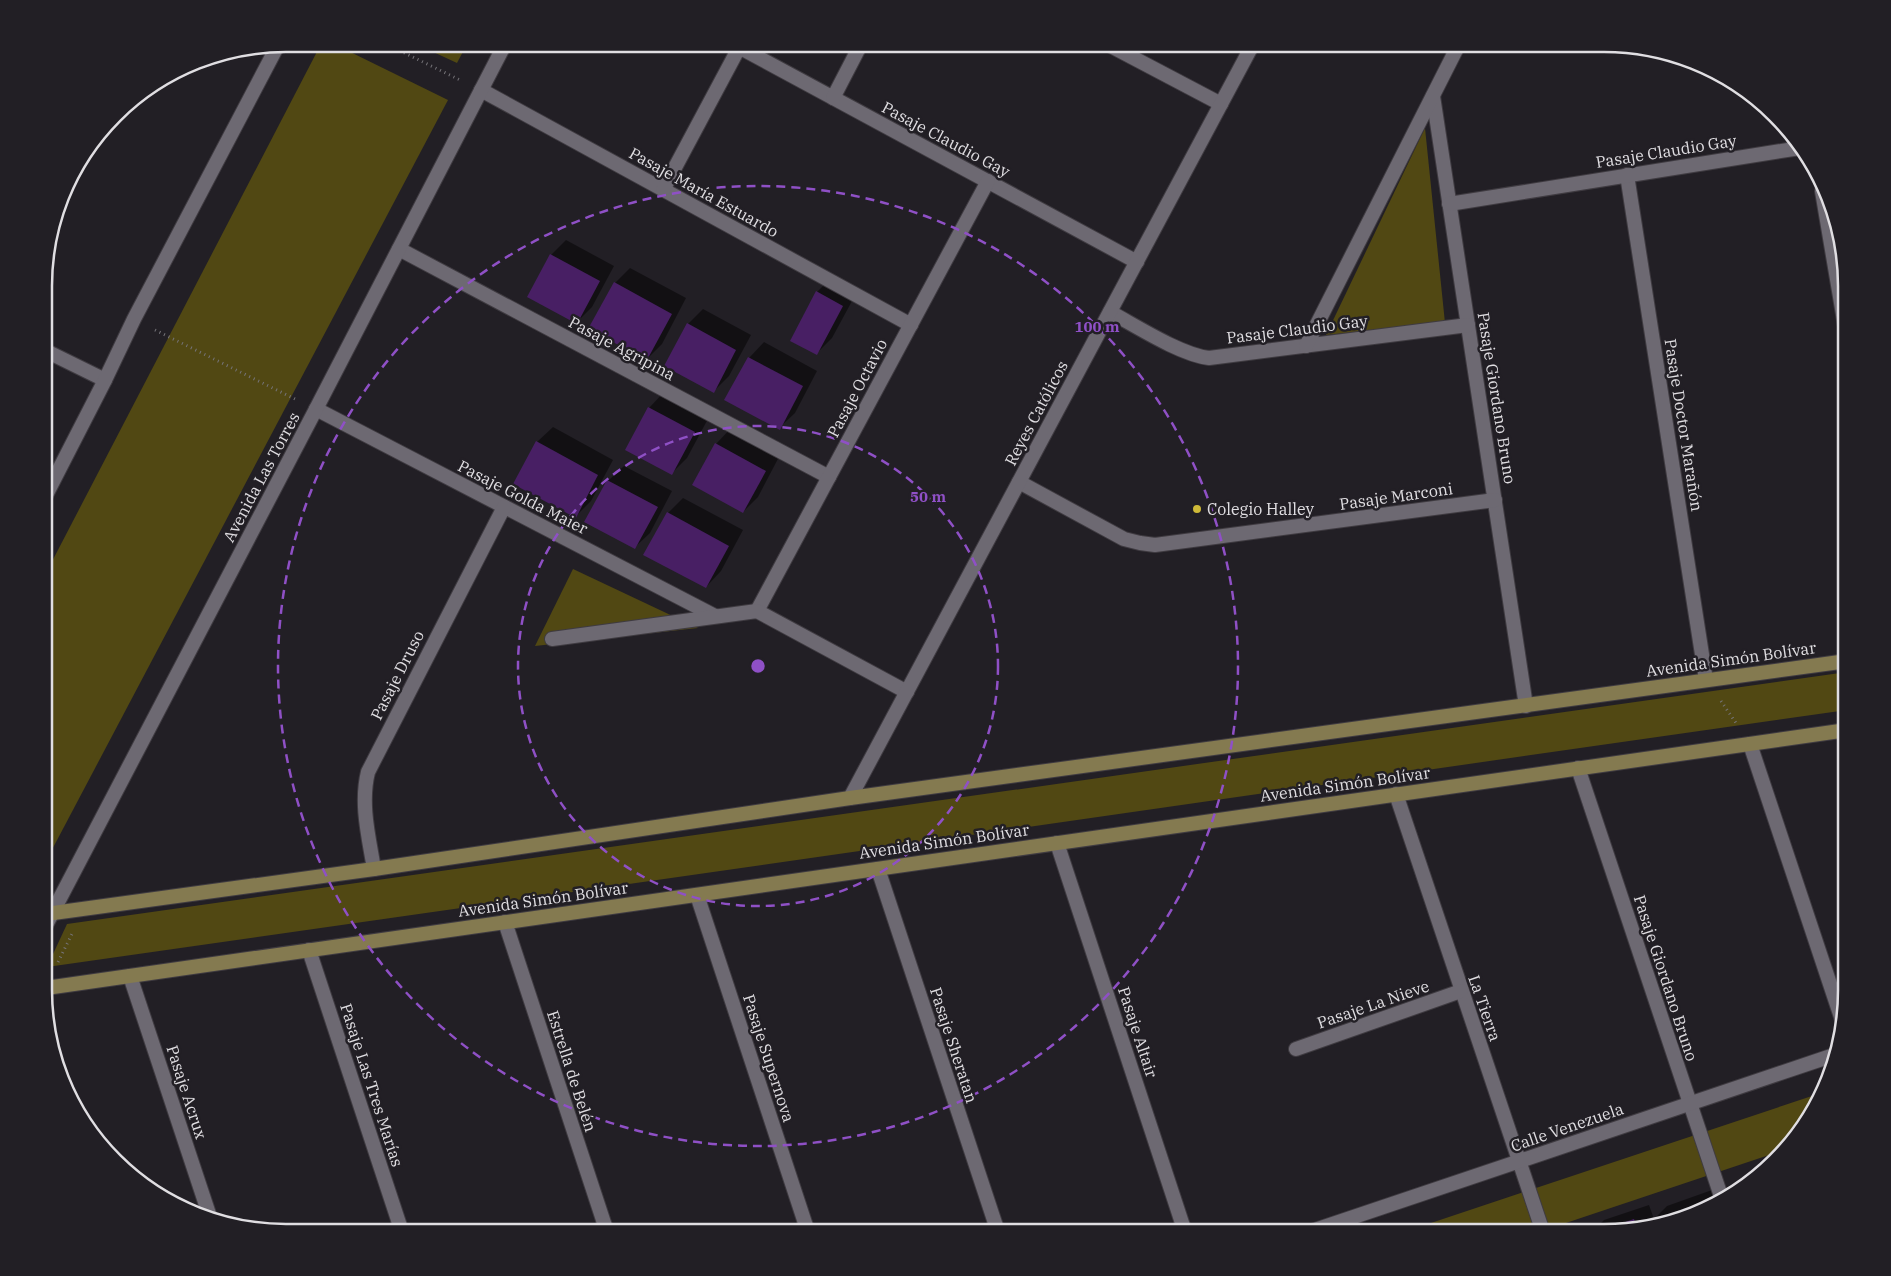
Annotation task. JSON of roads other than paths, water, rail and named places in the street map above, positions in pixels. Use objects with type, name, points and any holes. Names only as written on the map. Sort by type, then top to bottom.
[{"type":"main road","name":"Avenida Simón Bolívar","points":[[52,916],[850,798],[1839,662]]},
{"type":"main road","name":"Avenida Simón Bolívar","points":[[52,987],[1839,731]]},
{"type":"street","name":"Avenida Las Torres","points":[[52,909],[316,409],[500,52]]},
{"type":"street","points":[[664,190],[737,52]]},
{"type":"street","name":"Pasaje Claudio Gay","points":[[751,52],[1137,262]]},
{"type":"street","points":[[833,98],[857,52]]},
{"type":"street","points":[[1122,52],[1221,104]]},
{"type":"street","name":"Reyes Católicos","points":[[850,798],[1249,52]]},
{"type":"street","points":[[1306,346],[1455,52]]},
{"type":"street","points":[[52,483],[134,320],[274,53]]},
{"type":"street","name":"Pasaje María Estuardo","points":[[481,90],[911,325]]},
{"type":"street","name":"Pasaje Giordano Bruno","points":[[1433,96],[1526,706]]},
{"type":"street","name":"Pasaje Claudio Gay","points":[[1449,204],[1793,149]]},
{"type":"street","name":"Pasaje Doctor Marañón","points":[[1627,175],[1706,680]]},
{"type":"street","name":"Pasaje Octavio","points":[[757,611],[988,181]]},
{"type":"street","points":[[1827,214],[1836,260]]},
{"type":"street","name":"Pasaje Agripina","points":[[398,249],[829,477]]},
{"type":"street","name":"Pasaje Claudio Gay","points":[[1110,312],[1182,350],[1200,357],[1217,357],[1468,325]]},
{"type":"street","points":[[52,353],[105,380]]},
{"type":"street","name":"Pasaje Golda Maier","points":[[316,409],[715,616]]},
{"type":"street","name":"Pasaje Marconi","points":[[1019,482],[1124,539],[1155,545],[1495,500]]},
{"type":"street","name":"Pasaje Druso","points":[[374,869],[364,803],[368,772],[504,507]]},
{"type":"street","points":[[552,639],[757,611],[907,692]]},
{"type":"street","points":[[1750,744],[1838,1007]]},
{"type":"street","name":"Pasaje Giordano Bruno","points":[[1578,768],[1720,1193]]},
{"type":"street","name":"La Tierra","points":[[1396,794],[1540,1224]]},
{"type":"street","name":"Pasaje Altair","points":[[1057,843],[1182,1224]]},
{"type":"street","name":"Pasaje Sheratan","points":[[878,869],[995,1224]]},
{"type":"street","name":"Pasaje Supernova","points":[[697,895],[805,1224]]},
{"type":"street","name":"Estrella de Belén","points":[[505,922],[604,1224]]},
{"type":"street","name":"Pasaje Las Tres Marías","points":[[309,950],[399,1224]]},
{"type":"street","name":"Pasaje Acrux","points":[[130,976],[207,1209]]},
{"type":"street","name":"Pasaje La Nieve","points":[[1296,1049],[1461,992]]},
{"type":"street","name":"Calle Venezuela","points":[[1332,1224],[1829,1057]]},
{"type":"place","name":"Colegio Halley","points":[[1197,509]]}]
